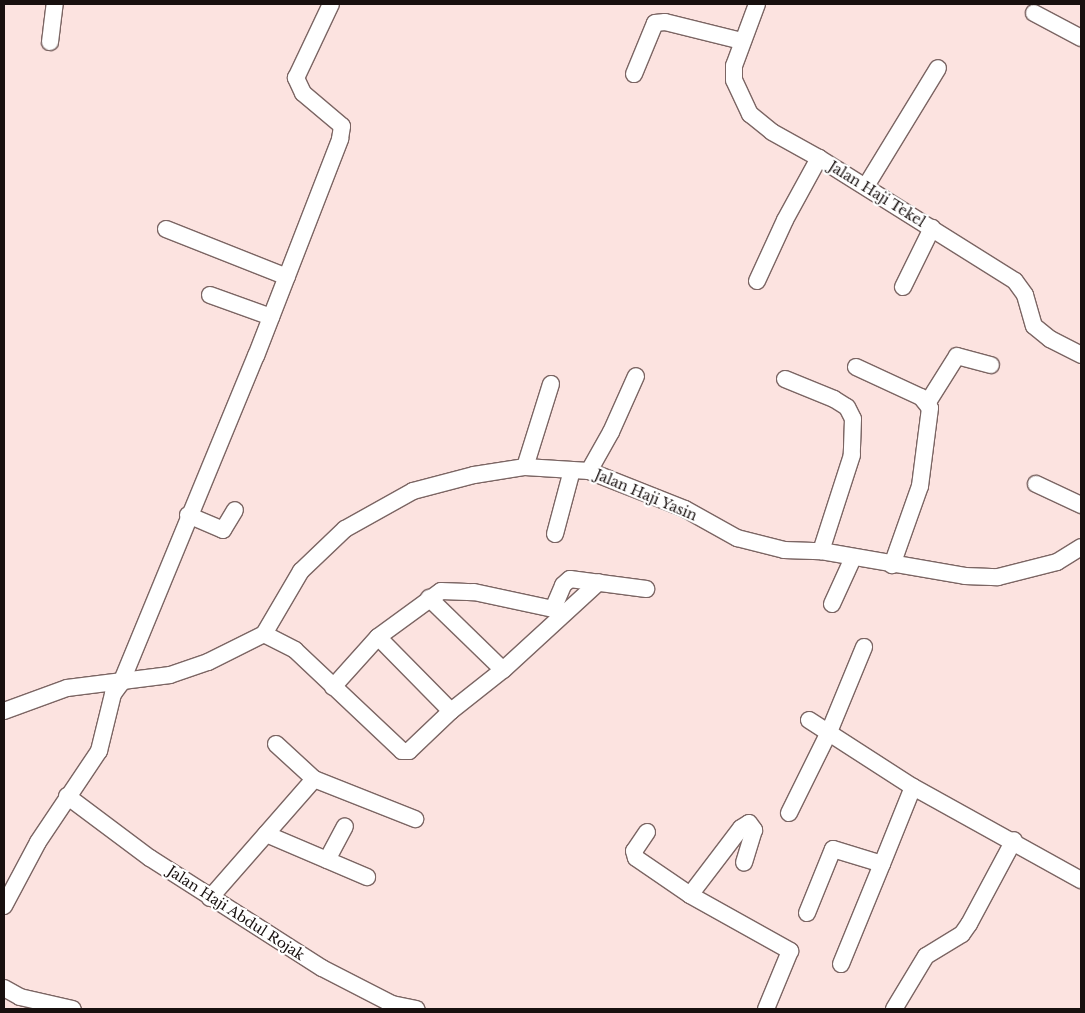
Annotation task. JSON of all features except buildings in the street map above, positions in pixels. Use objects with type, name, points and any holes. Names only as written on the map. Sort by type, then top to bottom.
[{"type":"street","points":[[50,42],[55,4]]},
{"type":"street","points":[[4,906],[67,796],[99,751],[110,702],[121,683],[188,515],[288,277],[342,132],[338,120],[303,93],[296,78],[331,4]]},
{"type":"street","name":"Jalan Haji Tekel","points":[[757,4],[734,66],[734,80],[750,114],[772,132],[866,186],[1015,281],[1026,295],[1028,312],[1034,326],[1050,339],[1081,355]]},
{"type":"street","points":[[1034,13],[1081,38]]},
{"type":"street","points":[[634,74],[655,23],[665,22],[742,41]]},
{"type":"street","points":[[866,186],[938,68]]},
{"type":"street","points":[[757,281],[785,220],[819,158]]},
{"type":"street","points":[[903,287],[932,228]]},
{"type":"street","points":[[166,229],[288,277]]},
{"type":"street","points":[[210,295],[271,317]]},
{"type":"street","points":[[892,565],[920,486],[930,413],[928,402],[956,356],[990,365]]},
{"type":"street","points":[[856,367],[928,402]]},
{"type":"street","points":[[589,471],[611,432],[636,376]]},
{"type":"street","points":[[785,379],[834,399],[847,407],[853,418],[852,455],[820,551]]},
{"type":"street","points":[[525,466],[551,384]]},
{"type":"street","name":"Jalan Haji Yasin","points":[[264,634],[301,572],[345,529],[413,491],[474,475],[525,466],[589,471],[685,509],[737,538],[784,550],[820,551],[892,565],[965,576],[998,578],[1057,562],[1081,547]]},
{"type":"street","points":[[555,534],[572,470]]},
{"type":"street","points":[[1036,484],[1081,505]]},
{"type":"street","points":[[188,515],[223,530],[236,510]]},
{"type":"street","points":[[832,604],[852,558]]},
{"type":"street","points":[[559,612],[566,581],[584,579],[646,589]]},
{"type":"street","points":[[4,711],[66,688],[105,681],[121,683],[170,675],[208,662],[264,634],[295,650],[402,752],[414,750],[451,711],[503,670],[559,612],[599,582]]},
{"type":"street","points":[[333,687],[378,637],[429,598],[452,589],[559,612]]},
{"type":"street","points":[[429,598],[503,670]]},
{"type":"street","points":[[378,637],[451,711]]},
{"type":"street","points":[[789,813],[829,732],[864,647]]},
{"type":"street","points":[[809,720],[913,787],[1014,840],[1081,880]]},
{"type":"street","points":[[276,744],[314,779],[415,819]]},
{"type":"street","points":[[210,898],[314,779]]},
{"type":"street","points":[[841,964],[913,787]]},
{"type":"street","name":"Jalan Haji Abdul Rojak","points":[[67,796],[210,898],[322,968],[391,1007],[416,1009]]},
{"type":"street","points":[[690,895],[741,828],[749,823],[754,830],[744,863]]},
{"type":"street","points":[[327,860],[345,826]]},
{"type":"street","points":[[647,832],[634,851],[636,858],[690,895],[790,951],[766,1009]]},
{"type":"street","points":[[266,834],[367,877]]},
{"type":"street","points":[[894,1009],[926,956],[955,939],[969,924],[1014,840]]},
{"type":"street","points":[[807,912],[833,849],[882,864]]},
{"type":"street","points":[[4,988],[27,999],[68,1008]]}]
